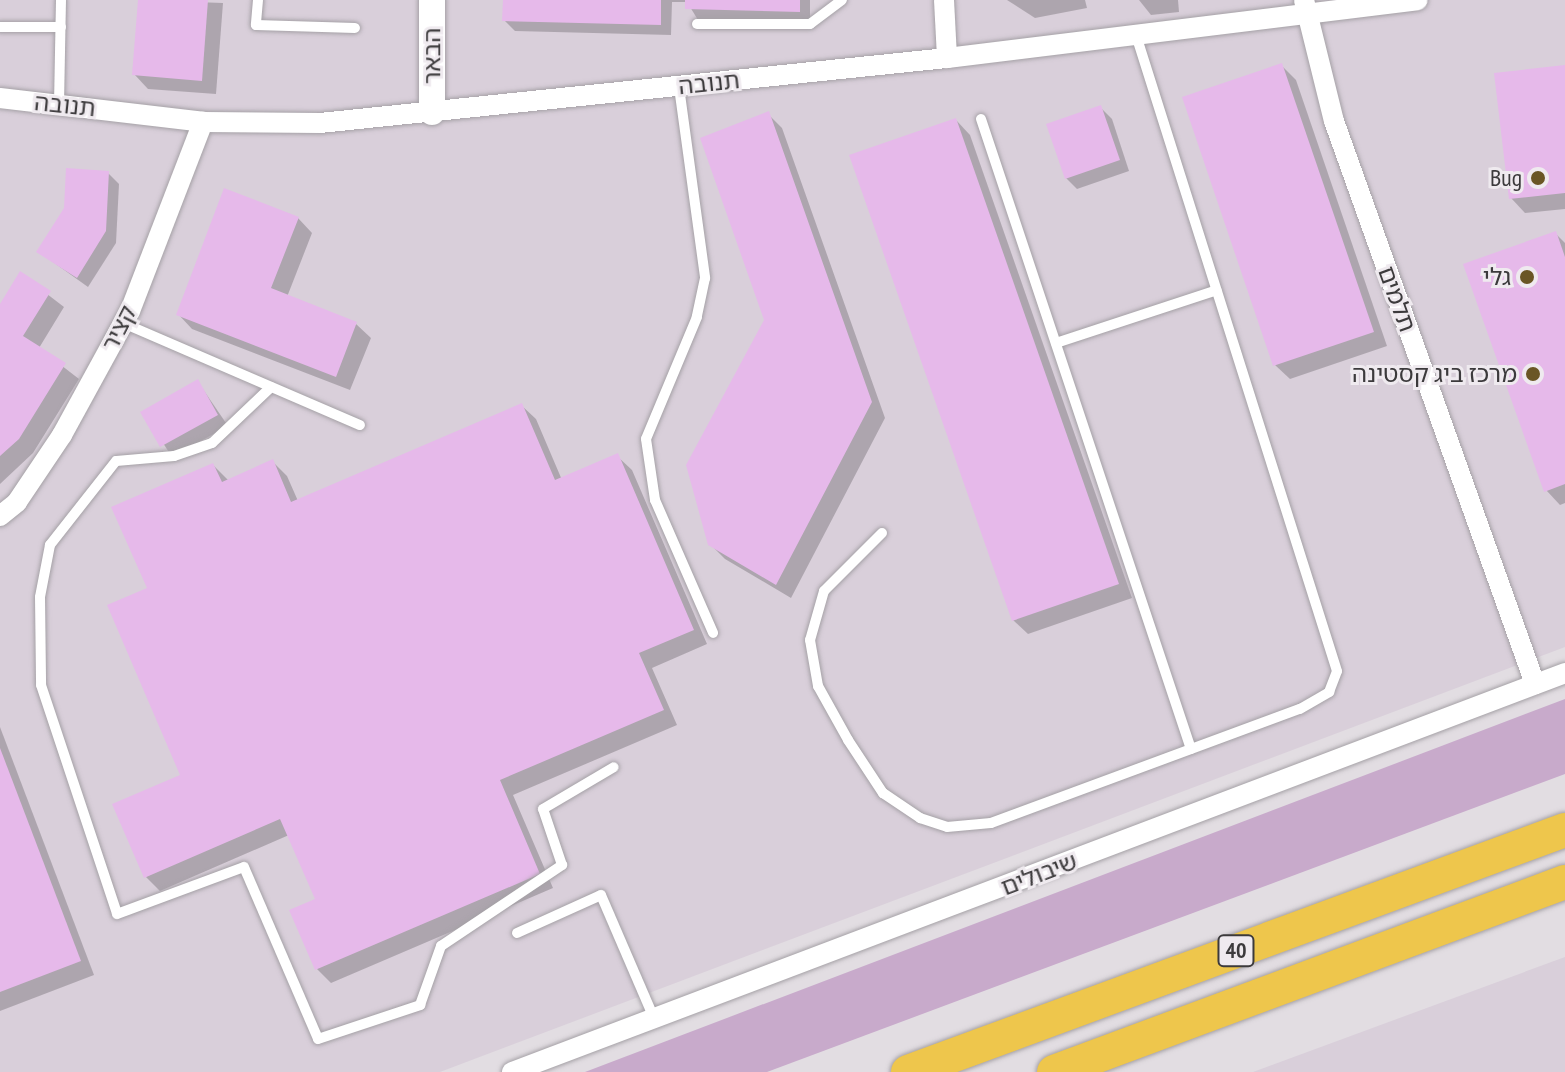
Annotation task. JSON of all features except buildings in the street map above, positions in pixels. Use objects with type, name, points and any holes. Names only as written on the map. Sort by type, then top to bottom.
[{"type":"highway","name":"40","points":[[908,1072],[1565,830]]},
{"type":"highway","name":"40","points":[[1054,1072],[1565,882]]},
{"type":"street","name":"הבאר","points":[[432,0],[432,112]]},
{"type":"street","points":[[944,0],[947,58]]},
{"type":"street","name":"תנובה","points":[[0,98],[203,122],[320,123],[947,58],[1136,35],[1305,7],[1417,0]]},
{"type":"street","name":"תלמים","points":[[1305,7],[1334,121],[1535,684]]},
{"type":"street","name":"קציר","points":[[0,516],[17,502],[62,435],[123,323],[203,122]]},
{"type":"street","name":"שיבולים","points":[[512,1072],[1565,673]]},
{"type":"lane","points":[[59,104],[61,0]]},
{"type":"lane","points":[[258,0],[256,25],[355,28]]},
{"type":"lane","points":[[697,24],[810,24],[842,0]]},
{"type":"lane","points":[[0,27],[61,27]]},
{"type":"lane","points":[[882,533],[824,591],[810,640],[818,686],[883,793],[920,818],[947,827],[991,823],[1300,709],[1329,692],[1337,671],[1136,35]]},
{"type":"lane","points":[[679,87],[705,278],[687,344],[646,439],[655,500],[713,633]]},
{"type":"lane","points":[[981,119],[1191,749]]},
{"type":"lane","points":[[1056,343],[1217,290]]},
{"type":"lane","points":[[123,323],[360,425]]},
{"type":"lane","points":[[271,387],[212,443],[174,456],[116,461],[50,545],[40,597],[41,685],[117,914],[244,867],[318,1039],[420,1005],[441,946],[562,865],[543,809],[614,767]]},
{"type":"lane","points":[[517,933],[601,895],[654,1019]]},
{"type":"shaded area","points":[[0,0],[1565,0],[1565,647],[440,1072],[0,1072]]},
{"type":"shaded area","points":[[1565,699],[1565,774],[767,1072],[585,1072]]},
{"type":"shaded area","points":[[1565,957],[1565,1072],[1253,1072]]},
{"type":"place","name":"Bug","points":[[1538,178]]},
{"type":"place","name":"גלי","points":[[1527,277]]},
{"type":"place","name":"מרכז ביג קסטינה","points":[[1533,374]]}]
